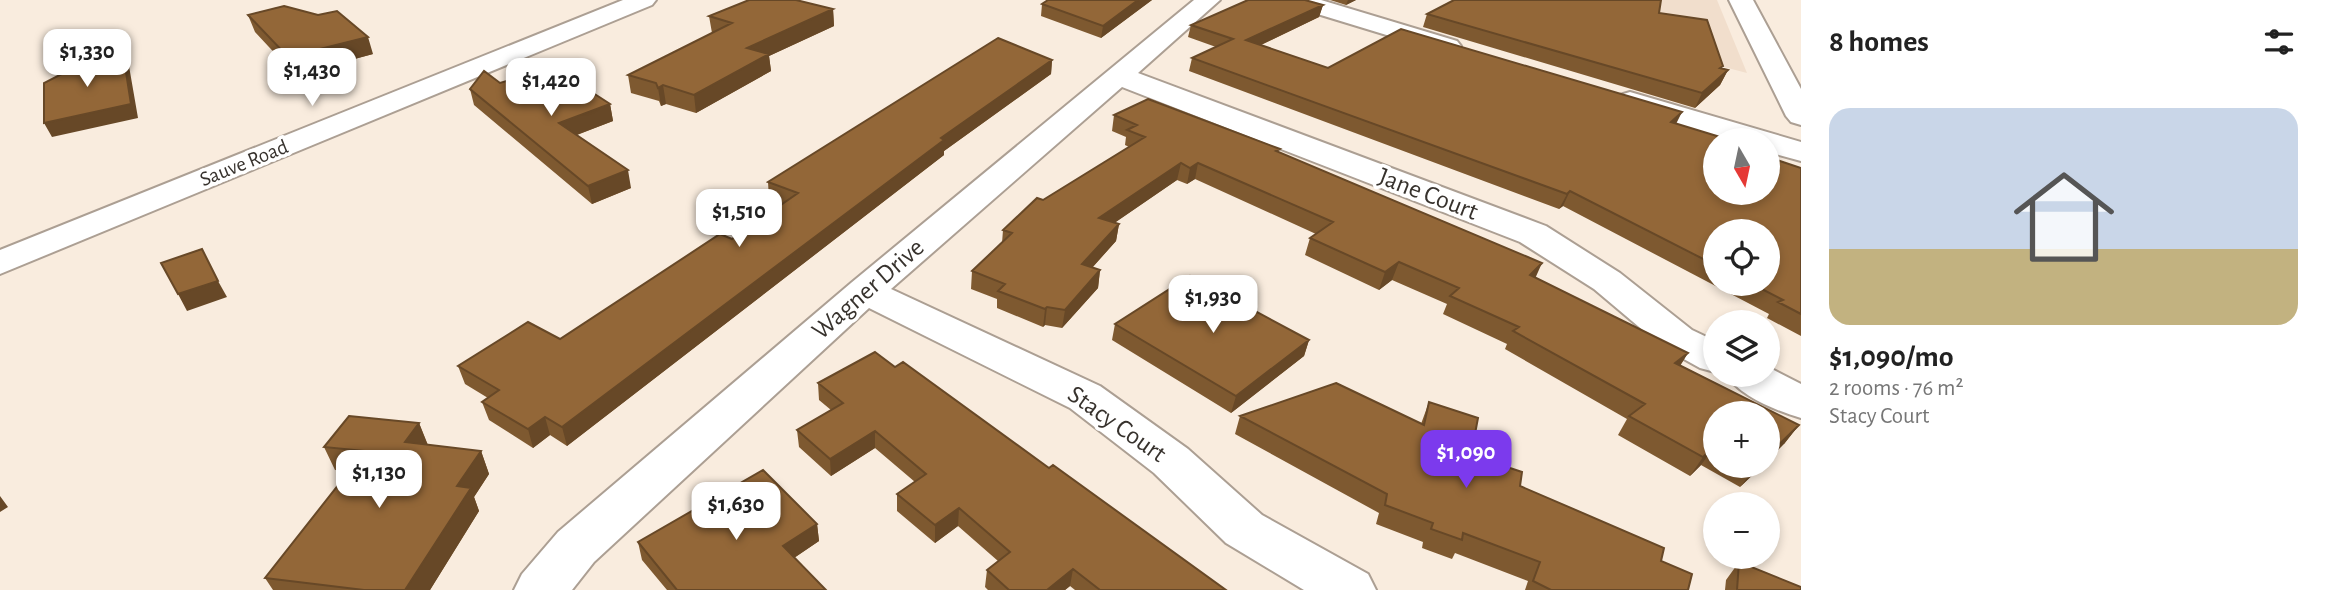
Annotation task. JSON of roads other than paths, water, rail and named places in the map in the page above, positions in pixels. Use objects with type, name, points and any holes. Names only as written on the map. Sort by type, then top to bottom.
[{"type":"street","name":"Sauve Road","points":[[0,263],[645,0]]},
{"type":"street","name":"Wagner Drive","points":[[541,590],[576,547],[865,291],[1208,0]]},
{"type":"street","points":[[1296,0],[1469,52]]},
{"type":"street","points":[[1741,0],[1801,116]]},
{"type":"street","name":"Jane Court","points":[[1117,75],[1533,234],[1607,281],[1678,339],[1703,352]]},
{"type":"street","points":[[1601,92],[1720,128]]},
{"type":"street","points":[[1780,146],[1801,152]]},
{"type":"street","name":"Stacy Court","points":[[865,291],[1085,397],[1171,461],[1244,529],[1349,590]]},
{"type":"street","points":[[1771,387],[1801,403]]}]
